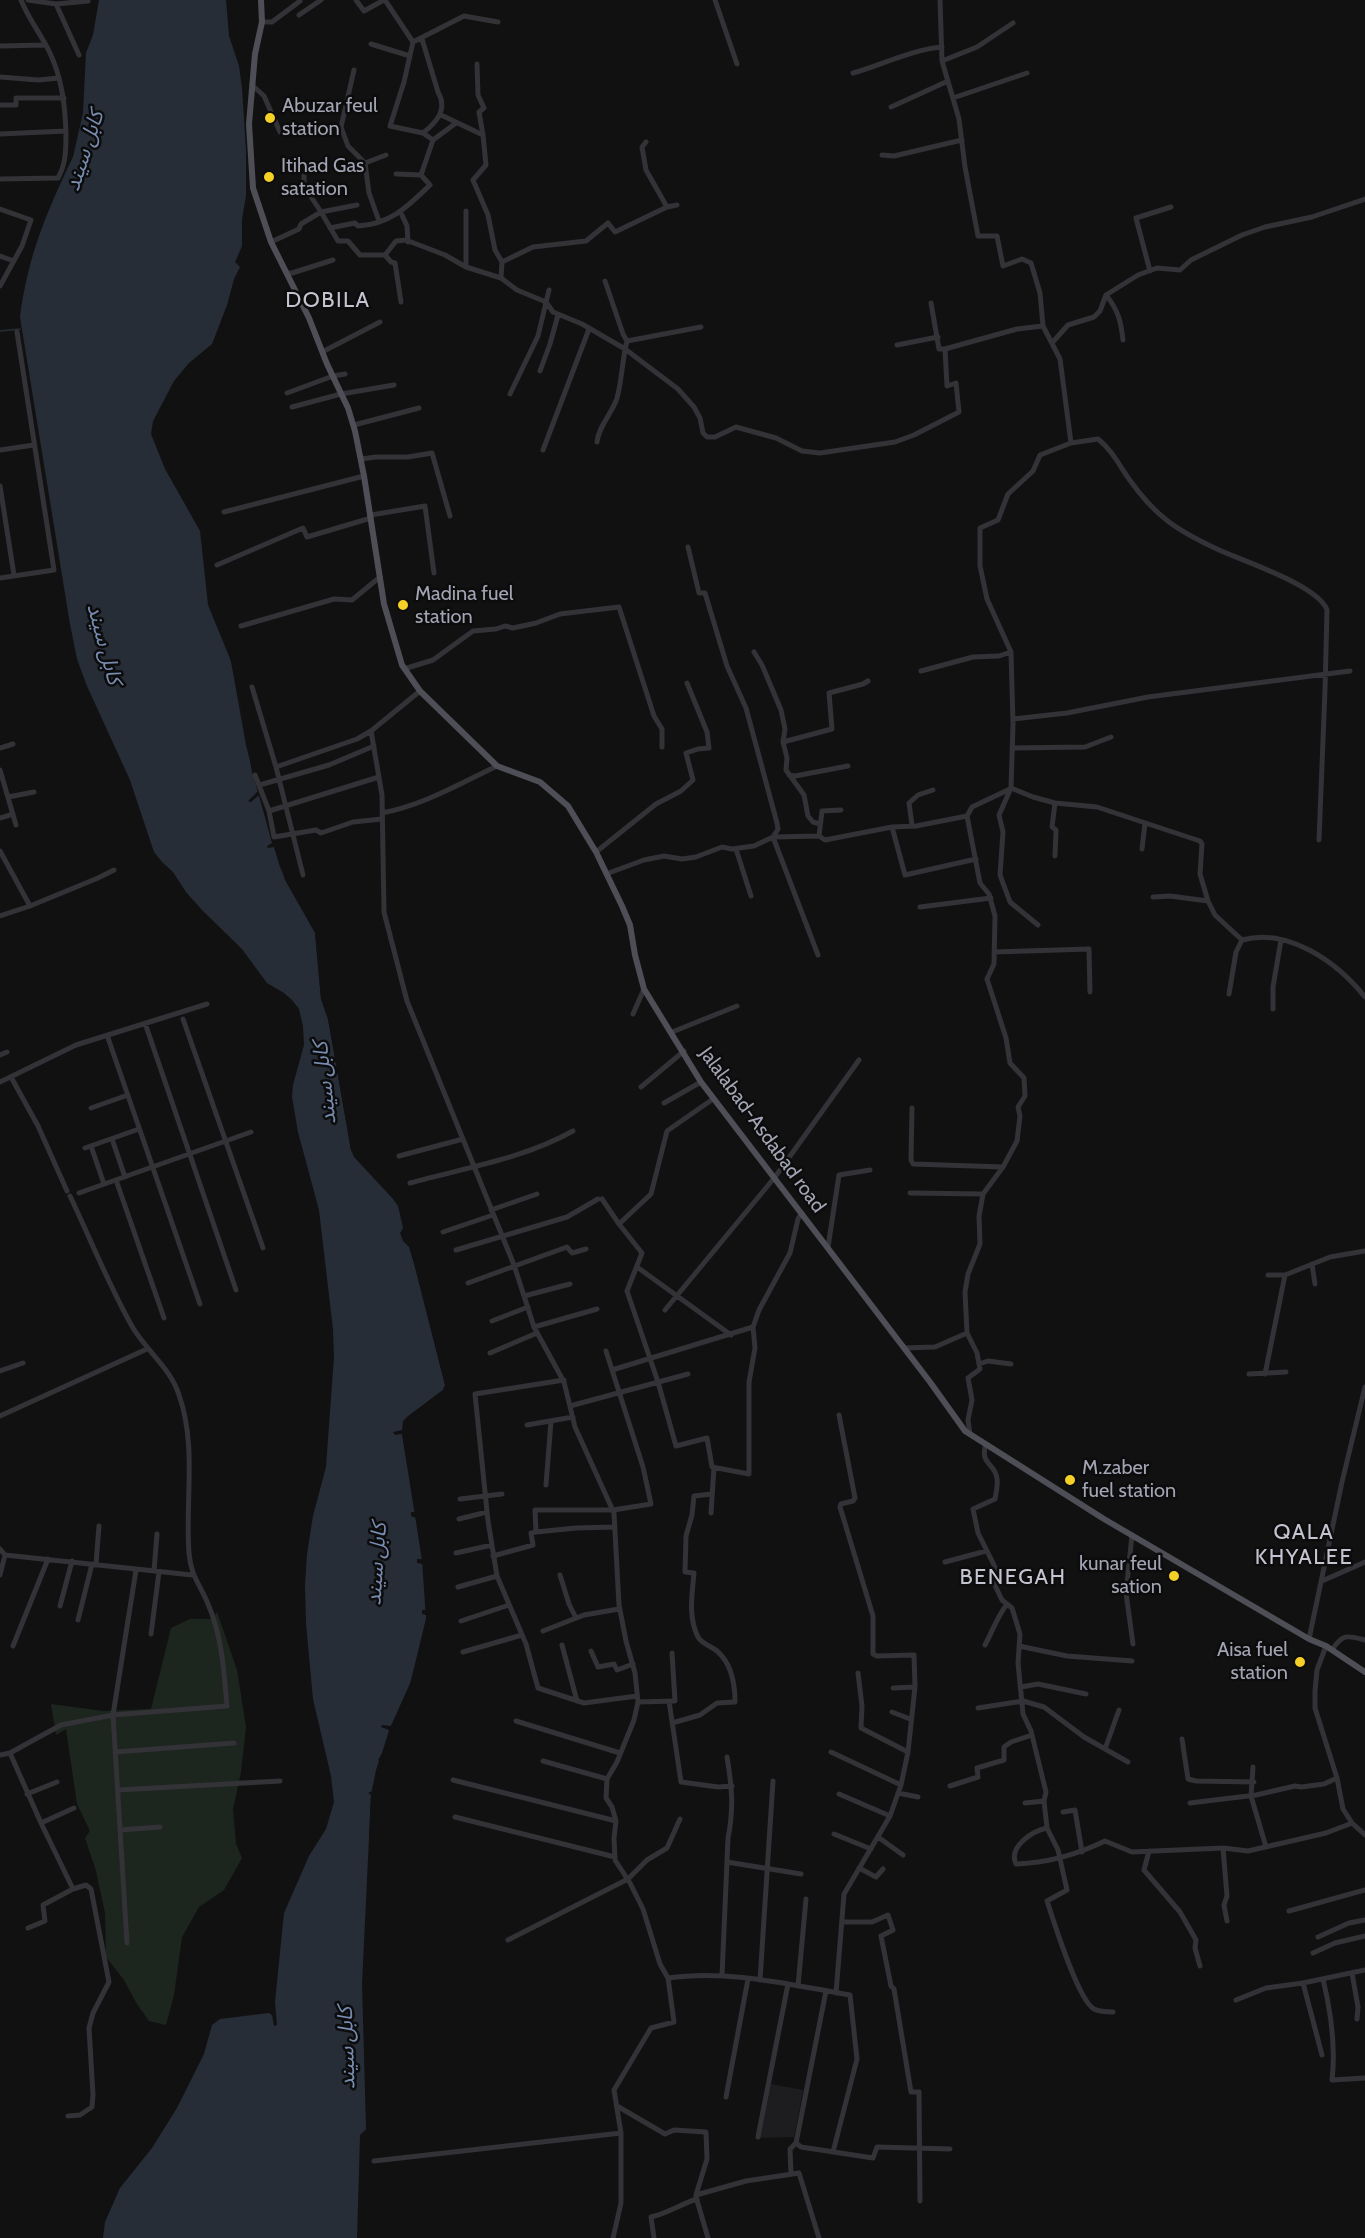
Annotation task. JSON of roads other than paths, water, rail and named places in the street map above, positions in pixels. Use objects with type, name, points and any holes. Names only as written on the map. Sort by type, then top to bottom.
[{"type":"main road","name":"Jalalabad-Asdabad road","points":[[261,0],[262,22],[255,54],[249,124],[253,188],[271,242],[324,351],[354,425],[386,613],[404,669],[420,691],[497,766],[517,771],[551,789],[568,806],[596,852],[630,925],[644,989],[701,1082],[965,1431],[1132,1535],[1309,1639],[1329,1648],[1365,1672]]},
{"type":"street","points":[[0,179],[58,178],[63,170],[67,149],[64,98],[59,78],[46,45],[28,18],[21,0]]},
{"type":"street","points":[[28,0],[49,1],[56,4],[88,2]]},
{"type":"street","points":[[299,15],[321,0]]},
{"type":"street","points":[[356,0],[364,11],[385,0],[417,41]]},
{"type":"street","points":[[715,0],[737,63]]},
{"type":"street","points":[[940,0],[942,61],[962,140],[978,236],[997,236],[1003,266],[1022,259],[1031,263],[1040,293],[1043,326],[1060,359],[1071,443]]},
{"type":"street","points":[[262,22],[272,22],[300,1]]},
{"type":"street","points":[[56,4],[78,55]]},
{"type":"street","points":[[434,140],[423,134],[390,126],[405,82],[410,56],[417,41],[464,15],[498,22]]},
{"type":"street","points":[[942,61],[977,46],[1013,23]]},
{"type":"street","points":[[417,41],[422,39],[442,99],[441,115],[423,134]]},
{"type":"street","points":[[370,44],[410,56]]},
{"type":"street","points":[[0,46],[46,45]]},
{"type":"street","points":[[853,73],[927,48],[942,47]]},
{"type":"street","points":[[477,64],[478,95],[484,108],[479,112],[486,165],[473,180],[488,215],[495,250],[502,262],[501,278]]},
{"type":"street","points":[[354,70],[341,127],[348,146],[365,163],[369,193],[378,221]]},
{"type":"street","points":[[953,98],[1027,72]]},
{"type":"street","points":[[0,77],[38,80],[59,78]]},
{"type":"street","points":[[891,107],[948,81]]},
{"type":"street","points":[[252,85],[264,96],[280,132]]},
{"type":"street","points":[[0,105],[16,105],[16,98],[64,98]]},
{"type":"street","points":[[441,115],[483,135]]},
{"type":"street","points":[[421,175],[434,140],[456,123]]},
{"type":"street","points":[[0,134],[66,131]]},
{"type":"street","points":[[882,155],[894,156],[962,140]]},
{"type":"street","points":[[646,142],[642,147],[646,170],[667,207]]},
{"type":"street","points":[[365,163],[386,155]]},
{"type":"street","points":[[304,173],[304,186],[338,241],[348,241],[360,255],[385,255],[395,263],[401,303]]},
{"type":"street","points":[[330,228],[355,223],[358,226],[367,226],[401,213],[430,185],[421,175],[396,174]]},
{"type":"street","points":[[1052,343],[1068,326],[1097,315],[1106,295],[1138,275],[1157,268],[1180,270],[1191,260],[1242,235],[1265,227],[1311,217],[1365,199]]},
{"type":"street","points":[[271,242],[299,229],[301,224],[321,212],[357,205]]},
{"type":"street","points":[[502,262],[533,247],[586,241],[608,223],[615,232],[667,207],[677,205]]},
{"type":"street","points":[[1150,271],[1136,218],[1171,207]]},
{"type":"street","points":[[0,209],[31,220],[22,246],[0,286]]},
{"type":"street","points":[[466,211],[466,267]]},
{"type":"street","points":[[401,213],[407,226],[408,242]]},
{"type":"street","points":[[385,255],[396,240],[406,240],[445,255],[466,267],[501,278],[517,290],[546,302],[552,312],[567,317],[625,349],[678,389],[694,407],[707,437],[715,437],[736,427],[776,438],[802,451],[820,453],[895,442],[914,435],[959,412],[956,383],[947,386],[945,348]]},
{"type":"street","points":[[0,256],[14,261]]},
{"type":"street","points":[[286,273],[333,260]]},
{"type":"street","points":[[597,442],[598,434],[615,405],[620,389],[620,374],[627,341],[605,281]]},
{"type":"street","points":[[510,394],[538,336],[549,290]]},
{"type":"street","points":[[1106,295],[1119,315],[1123,340]]},
{"type":"street","points":[[932,303],[939,349],[1017,329],[1043,326]]},
{"type":"street","points":[[540,371],[558,315]]},
{"type":"street","points":[[324,351],[380,322]]},
{"type":"street","points":[[627,341],[700,327]]},
{"type":"street","points":[[543,450],[590,329]]},
{"type":"street","points":[[0,578],[54,570],[17,332]]},
{"type":"street","points":[[897,345],[938,337]]},
{"type":"street","points":[[286,393],[345,374]]},
{"type":"street","points":[[292,407],[341,394],[394,385]]},
{"type":"street","points":[[354,425],[419,408]]},
{"type":"street","points":[[1038,925],[1010,902],[1000,875],[1003,832],[999,815],[1011,788],[1013,719],[1011,652],[987,599],[980,566],[980,528],[998,520],[1008,494],[1033,471],[1040,455],[1071,443],[1098,439],[1110,450],[1149,505],[1165,521],[1217,549],[1283,577],[1316,595],[1324,603],[1326,610],[1326,674],[1318,840]]},
{"type":"street","points":[[0,450],[34,445]]},
{"type":"street","points":[[361,459],[408,457],[432,453],[450,516]]},
{"type":"street","points":[[224,512],[364,476]]},
{"type":"street","points":[[0,486],[14,576]]},
{"type":"street","points":[[217,565],[303,528],[307,537],[371,517],[425,506],[434,573]]},
{"type":"street","points":[[688,547],[699,593],[705,593],[727,666],[746,708],[777,823],[778,829],[773,837]]},
{"type":"street","points":[[241,626],[334,599],[352,600],[380,577]]},
{"type":"street","points":[[404,669],[433,660],[473,632],[505,626],[513,628],[560,614],[619,607],[654,716],[662,729],[662,747]]},
{"type":"street","points":[[754,652],[766,673],[781,710],[785,729],[783,742],[787,758],[786,770],[804,795],[808,816],[813,822],[820,824]]},
{"type":"street","points":[[921,671],[973,657],[999,656],[1011,652]]},
{"type":"street","points":[[1013,719],[1067,713],[1148,697],[1350,671]]},
{"type":"street","points":[[783,742],[832,729],[829,693],[868,681]]},
{"type":"street","points":[[596,852],[656,804],[681,791],[693,780],[686,753],[709,748],[707,732],[687,683]]},
{"type":"street","points":[[252,687],[276,767],[303,875]]},
{"type":"street","points":[[276,767],[357,739],[371,731],[420,691]]},
{"type":"street","points":[[371,731],[382,795],[384,912],[407,1001],[514,1265],[535,1330],[564,1380],[575,1427],[613,1510],[620,1609],[633,1664],[638,1699],[634,1720],[607,1779],[606,1798],[612,1807],[616,1821],[615,1857],[643,1909],[660,1964],[668,1977],[674,2022],[651,2028],[614,2090],[621,2133],[621,2203],[613,2238]]},
{"type":"street","points":[[1012,748],[1085,747],[1111,737]]},
{"type":"street","points":[[0,748],[14,744]]},
{"type":"street","points":[[263,784],[329,765],[374,746]]},
{"type":"street","points":[[789,775],[795,776],[848,765]]},
{"type":"street","points":[[255,775],[269,811],[274,837],[316,830],[321,833],[353,822],[382,816],[436,797],[497,766]]},
{"type":"street","points":[[0,770],[16,825]]},
{"type":"street","points":[[269,811],[379,777]]},
{"type":"street","points":[[970,1434],[968,1420],[972,1400],[968,1378],[979,1371],[979,1364],[977,1353],[967,1333],[965,1292],[970,1268],[980,1244],[979,1216],[983,1194],[1003,1167],[1017,1141],[1020,1116],[1018,1107],[1025,1096],[1024,1078],[1010,1063],[1006,1038],[987,980],[994,964],[995,916],[991,898],[980,883],[967,816],[972,807],[1011,788],[1055,803],[1097,807],[1200,841],[1202,844],[1200,874],[1208,901],[1215,915],[1242,940]]},
{"type":"street","points":[[912,825],[909,803],[918,795],[933,790]]},
{"type":"street","points":[[8,797],[34,792]]},
{"type":"street","points":[[1054,856],[1056,832],[1052,827],[1055,803]]},
{"type":"street","points":[[819,836],[822,811],[841,810]]},
{"type":"street","points":[[0,818],[13,814]]},
{"type":"street","points":[[606,874],[644,860],[664,856],[682,859],[696,857],[722,847],[736,849],[754,846],[773,837],[819,836],[825,840],[967,816]]},
{"type":"street","points":[[1142,849],[1144,823]]},
{"type":"street","points":[[892,827],[905,875],[976,859]]},
{"type":"street","points":[[773,837],[818,955]]},
{"type":"street","points":[[736,849],[751,896]]},
{"type":"street","points":[[0,851],[30,906]]},
{"type":"street","points":[[0,916],[30,906],[114,870]]},
{"type":"street","points":[[1153,897],[1170,896],[1208,901]]},
{"type":"street","points":[[920,907],[991,898]]},
{"type":"street","points":[[1229,994],[1236,952],[1242,940],[1255,936],[1281,940],[1308,948],[1351,981],[1365,997]]},
{"type":"street","points":[[1273,1009],[1281,940]]},
{"type":"street","points":[[994,952],[1089,949],[1090,992]]},
{"type":"street","points":[[633,1014],[644,989]]},
{"type":"street","points":[[0,1082],[76,1045],[207,1005]]},
{"type":"street","points":[[672,1032],[736,1006]]},
{"type":"street","points":[[183,1019],[263,1248]]},
{"type":"street","points":[[145,1023],[236,1290]]},
{"type":"street","points":[[107,1035],[200,1304]]},
{"type":"street","points":[[0,1056],[7,1052]]},
{"type":"street","points":[[641,1087],[684,1052]]},
{"type":"street","points":[[665,1310],[775,1178],[859,1060]]},
{"type":"street","points":[[0,1755],[10,1753],[61,1725],[113,1715],[227,1706],[222,1651],[208,1604],[192,1575],[189,1553],[187,1424],[179,1394],[173,1380],[147,1349],[116,1296],[38,1126],[11,1077]]},
{"type":"street","points":[[664,1103],[701,1082]]},
{"type":"street","points":[[91,1108],[128,1095]]},
{"type":"street","points":[[620,1224],[651,1194],[667,1131],[713,1099]]},
{"type":"street","points":[[912,1108],[911,1160],[913,1164],[1003,1167]]},
{"type":"street","points":[[104,1184],[88,1147],[139,1129]]},
{"type":"street","points":[[410,1183],[548,1143],[573,1131]]},
{"type":"street","points":[[79,1193],[251,1132]]},
{"type":"street","points":[[112,1139],[125,1177]]},
{"type":"street","points":[[399,1156],[463,1139]]},
{"type":"street","points":[[828,1247],[839,1175],[870,1170]]},
{"type":"street","points":[[116,1180],[164,1317]]},
{"type":"street","points":[[910,1193],[983,1194]]},
{"type":"street","points":[[443,1232],[537,1194]]},
{"type":"street","points":[[502,1235],[456,1250],[558,1215],[567,1217],[600,1199],[642,1253],[627,1291],[658,1382],[676,1446],[707,1438],[712,1467],[714,1467],[711,1513]]},
{"type":"street","points":[[714,1467],[749,1474],[749,1392],[755,1348],[753,1327],[759,1310],[790,1253],[801,1213]]},
{"type":"street","points":[[468,1283],[567,1247],[572,1253],[586,1249]]},
{"type":"street","points":[[1268,1275],[1285,1275],[1330,1257],[1365,1251]]},
{"type":"street","points":[[1312,1264],[1315,1284]]},
{"type":"street","points":[[637,1267],[731,1335]]},
{"type":"street","points":[[1265,1374],[1285,1275]]},
{"type":"street","points":[[524,1296],[570,1284]]},
{"type":"street","points":[[492,1320],[528,1307]]},
{"type":"street","points":[[490,1353],[535,1330],[597,1309]]},
{"type":"street","points":[[612,1370],[753,1327]]},
{"type":"street","points":[[904,1348],[935,1347],[967,1333]]},
{"type":"street","points":[[0,1416],[147,1349]]},
{"type":"street","points":[[536,1532],[534,1510],[613,1510],[651,1504],[643,1467],[606,1351]]},
{"type":"street","points":[[979,1364],[988,1361],[1011,1364]]},
{"type":"street","points":[[0,1371],[23,1363]]},
{"type":"street","points":[[1249,1374],[1286,1372]]},
{"type":"street","points":[[570,1406],[688,1374]]},
{"type":"street","points":[[564,1380],[475,1394],[487,1512],[497,1576],[522,1635],[538,1688],[584,1703],[638,1699],[675,1701],[672,1653]]},
{"type":"street","points":[[1309,1639],[1342,1482],[1365,1387]]},
{"type":"street","points":[[836,1993],[844,1894],[890,1816],[901,1785],[908,1752],[915,1686],[914,1655],[877,1656],[873,1654],[873,1616],[840,1507],[855,1498],[838,1415]]},
{"type":"street","points":[[526,1425],[573,1417]]},
{"type":"street","points":[[546,1485],[551,1421]]},
{"type":"street","points":[[986,1444],[983,1455],[987,1464],[994,1470],[997,1479],[995,1499],[973,1509],[978,1533],[996,1569],[991,1577],[1002,1600],[1011,1608],[1020,1634],[1018,1663],[1024,1719],[1032,1735],[1046,1792],[1044,1801],[1047,1828],[1060,1858],[1067,1892],[1047,1900],[1064,1956],[1092,2007],[1102,2012],[1113,2012]]},
{"type":"street","points":[[460,1499],[485,1494],[502,1494]]},
{"type":"street","points":[[672,1723],[700,1714],[717,1703],[735,1702],[735,1687],[727,1665],[717,1651],[699,1639],[691,1614],[694,1573],[685,1572],[686,1536],[694,1496],[712,1494]]},
{"type":"street","points":[[459,1519],[487,1512]]},
{"type":"street","points":[[78,1620],[94,1564],[99,1526]]},
{"type":"street","points":[[494,1556],[533,1545],[531,1533],[615,1527]]},
{"type":"street","points":[[151,1634],[157,1572],[157,1534]]},
{"type":"street","points":[[1132,1535],[1126,1593],[1133,1644]]},
{"type":"street","points":[[456,1553],[492,1545]]},
{"type":"street","points":[[0,1549],[5,1555],[192,1575]]},
{"type":"street","points":[[945,1562],[986,1551]]},
{"type":"street","points":[[0,1575],[5,1555]]},
{"type":"street","points":[[13,1646],[48,1559]]},
{"type":"street","points":[[60,1606],[72,1561]]},
{"type":"street","points":[[1322,1581],[1365,1563]]},
{"type":"street","points":[[127,1943],[113,1715],[136,1570]]},
{"type":"street","points":[[560,1575],[576,1618]]},
{"type":"street","points":[[458,1587],[497,1576]]},
{"type":"street","points":[[985,1645],[995,1627],[996,1618],[1007,1604]]},
{"type":"street","points":[[461,1621],[509,1605]]},
{"type":"street","points":[[543,1631],[576,1618],[620,1609]]},
{"type":"street","points":[[463,1652],[522,1635]]},
{"type":"street","points":[[1365,1640],[1345,1636],[1329,1648],[1317,1670],[1315,1691],[1316,1708],[1337,1778],[1343,1809],[1352,1823],[1365,1835]]},
{"type":"street","points":[[562,1646],[578,1701]]},
{"type":"street","points":[[1019,1646],[1067,1656],[1132,1661]]},
{"type":"street","points":[[591,1651],[598,1667],[614,1664],[617,1671],[633,1664]]},
{"type":"street","points":[[858,1673],[862,1706],[861,1728],[908,1752]]},
{"type":"street","points":[[1021,1688],[1038,1684],[1086,1694]]},
{"type":"street","points":[[893,1688],[915,1686]]},
{"type":"street","points":[[669,1701],[681,1782],[732,1786]]},
{"type":"street","points":[[978,1708],[1023,1701],[1044,1707],[1084,1737],[1128,1762]]},
{"type":"street","points":[[1105,1749],[1119,1710]]},
{"type":"street","points":[[892,1712],[910,1719]]},
{"type":"street","points":[[516,1721],[620,1753]]},
{"type":"street","points":[[950,1785],[978,1777],[978,1768],[1004,1760],[1004,1749],[1007,1744],[1032,1735]]},
{"type":"street","points":[[1182,1739],[1188,1779],[1254,1782]]},
{"type":"street","points":[[115,1752],[234,1743]]},
{"type":"street","points":[[831,1752],[901,1785]]},
{"type":"street","points":[[10,1753],[27,1794],[73,1889]]},
{"type":"street","points":[[722,1976],[728,1838],[733,1815],[732,1786],[727,1757]]},
{"type":"street","points":[[543,1761],[607,1779]]},
{"type":"street","points":[[1253,1767],[1254,1782],[1251,1796],[1266,1847]]},
{"type":"street","points":[[1191,1803],[1251,1796],[1295,1786],[1324,1784],[1337,1778]]},
{"type":"street","points":[[453,1780],[616,1821]]},
{"type":"street","points":[[118,1790],[280,1781]]},
{"type":"street","points":[[760,1980],[773,1781]]},
{"type":"street","points":[[27,1794],[57,1782]]},
{"type":"street","points":[[898,1793],[918,1797]]},
{"type":"street","points":[[839,1794],[890,1816]]},
{"type":"street","points":[[1025,1803],[1044,1801]]},
{"type":"street","points":[[41,1823],[74,1808]]},
{"type":"street","points":[[1063,1812],[1075,1809],[1082,1851]]},
{"type":"street","points":[[455,1817],[615,1857]]},
{"type":"street","points":[[508,1940],[628,1879],[647,1860],[667,1848],[680,1819]]},
{"type":"street","points":[[1047,1828],[1036,1832],[1016,1848],[1013,1854],[1016,1864],[1060,1858],[1105,1841],[1110,1841],[1132,1852],[1223,1848],[1248,1851],[1326,1833],[1352,1823]]},
{"type":"street","points":[[120,1830],[160,1827]]},
{"type":"street","points":[[834,1834],[870,1849]]},
{"type":"street","points":[[878,1837],[903,1855]]},
{"type":"street","points":[[1223,1848],[1227,1896],[1224,1905],[1227,1921]]},
{"type":"street","points":[[1149,1851],[1144,1870],[1186,1921],[1196,1941],[1195,1948],[1200,1966]]},
{"type":"street","points":[[727,1862],[801,1874]]},
{"type":"street","points":[[859,1868],[876,1877],[883,1869]]},
{"type":"street","points":[[28,1928],[45,1922],[43,1905],[73,1889],[86,1885],[90,1889],[109,1982],[93,2013],[89,2028],[92,2107],[80,2115],[68,2116]]},
{"type":"street","points":[[1289,1911],[1365,1890]]},
{"type":"street","points":[[798,1986],[806,1899]]},
{"type":"street","points":[[842,1922],[872,1923],[888,1916],[893,1930],[881,1936],[891,1986],[894,1989],[911,2092],[920,2092],[920,2201]]},
{"type":"street","points":[[1318,1937],[1349,1923],[1365,1920]]},
{"type":"street","points":[[1313,1953],[1335,1943],[1365,1936]]},
{"type":"street","points":[[1236,2000],[1266,1988],[1365,1970]]},
{"type":"street","points":[[1352,1972],[1358,2007],[1357,2019]]},
{"type":"street","points":[[668,1977],[695,1974],[722,1976],[850,1995],[857,2059],[833,2152]]},
{"type":"street","points":[[726,2097],[748,1979]]},
{"type":"street","points":[[1323,1979],[1332,2020],[1334,2068],[1332,2080],[1365,2078]]},
{"type":"street","points":[[1303,1983],[1322,2055]]},
{"type":"street","points":[[758,2137],[788,1984]]},
{"type":"street","points":[[791,2174],[790,2149],[796,2143],[826,1991]]},
{"type":"street","points":[[1358,2007],[1365,2007]]},
{"type":"street","points":[[616,2106],[665,2134],[674,2130],[706,2132],[707,2160],[696,2197],[708,2238]]},
{"type":"street","points":[[374,2161],[621,2133]]},
{"type":"street","points":[[796,2143],[801,2147],[873,2158],[877,2147],[950,2149]]},
{"type":"street","points":[[654,2238],[651,2217],[667,2213],[682,2203],[746,2181],[799,2173],[819,2238]]},
{"type":"water","name":"کابل سيند","points":[[99,0],[226,0],[229,36],[239,66],[242,88],[246,151],[246,196],[242,219],[242,246],[235,262],[240,267],[212,344],[189,363],[174,381],[153,421],[151,434],[165,469],[200,531],[208,605],[233,666],[252,772],[280,867],[315,932],[321,999],[328,1019],[351,1150],[354,1157],[398,1206],[403,1228],[400,1233],[403,1241],[409,1247],[416,1270],[445,1385],[443,1390],[407,1417],[402,1434],[422,1560],[426,1619],[413,1677],[391,1726],[376,1770],[371,1795],[362,1984],[366,2129],[360,2135],[357,2238],[103,2238],[105,2222],[120,2188],[152,2148],[177,2108],[204,2054],[212,2025],[220,2019],[269,2013],[272,2015],[274,2026],[277,2025],[275,2002],[284,1913],[309,1856],[326,1829],[334,1802],[331,1776],[313,1699],[305,1586],[313,1516],[326,1467],[334,1357],[333,1329],[319,1210],[298,1132],[292,1097],[304,1045],[299,1009],[284,993],[267,983],[242,949],[202,910],[173,872],[154,852],[130,780],[77,659],[70,624],[20,317],[23,295],[39,235],[73,157],[83,113],[86,53],[93,35]]},
{"type":"waterway","points":[[0,331],[20,329]]},
{"type":"place","name":"Abuzar feul station","points":[[270,118]]},
{"type":"place","name":"Itihad Gas satation","points":[[269,177]]},
{"type":"place","name":"Madina fuel station","points":[[403,605]]},
{"type":"place","name":"M.zaber fuel station","points":[[1070,1480]]},
{"type":"place","name":"kunar feul sation","points":[[1174,1576]]},
{"type":"place","name":"Aisa fuel station","points":[[1300,1662]]},
{"type":"district","name":"DOBILA","points":[[328,301]]},
{"type":"district","name":"QALA KHYALEE","points":[[1304,1546]]},
{"type":"district","name":"BENEGAH","points":[[1013,1578]]}]
